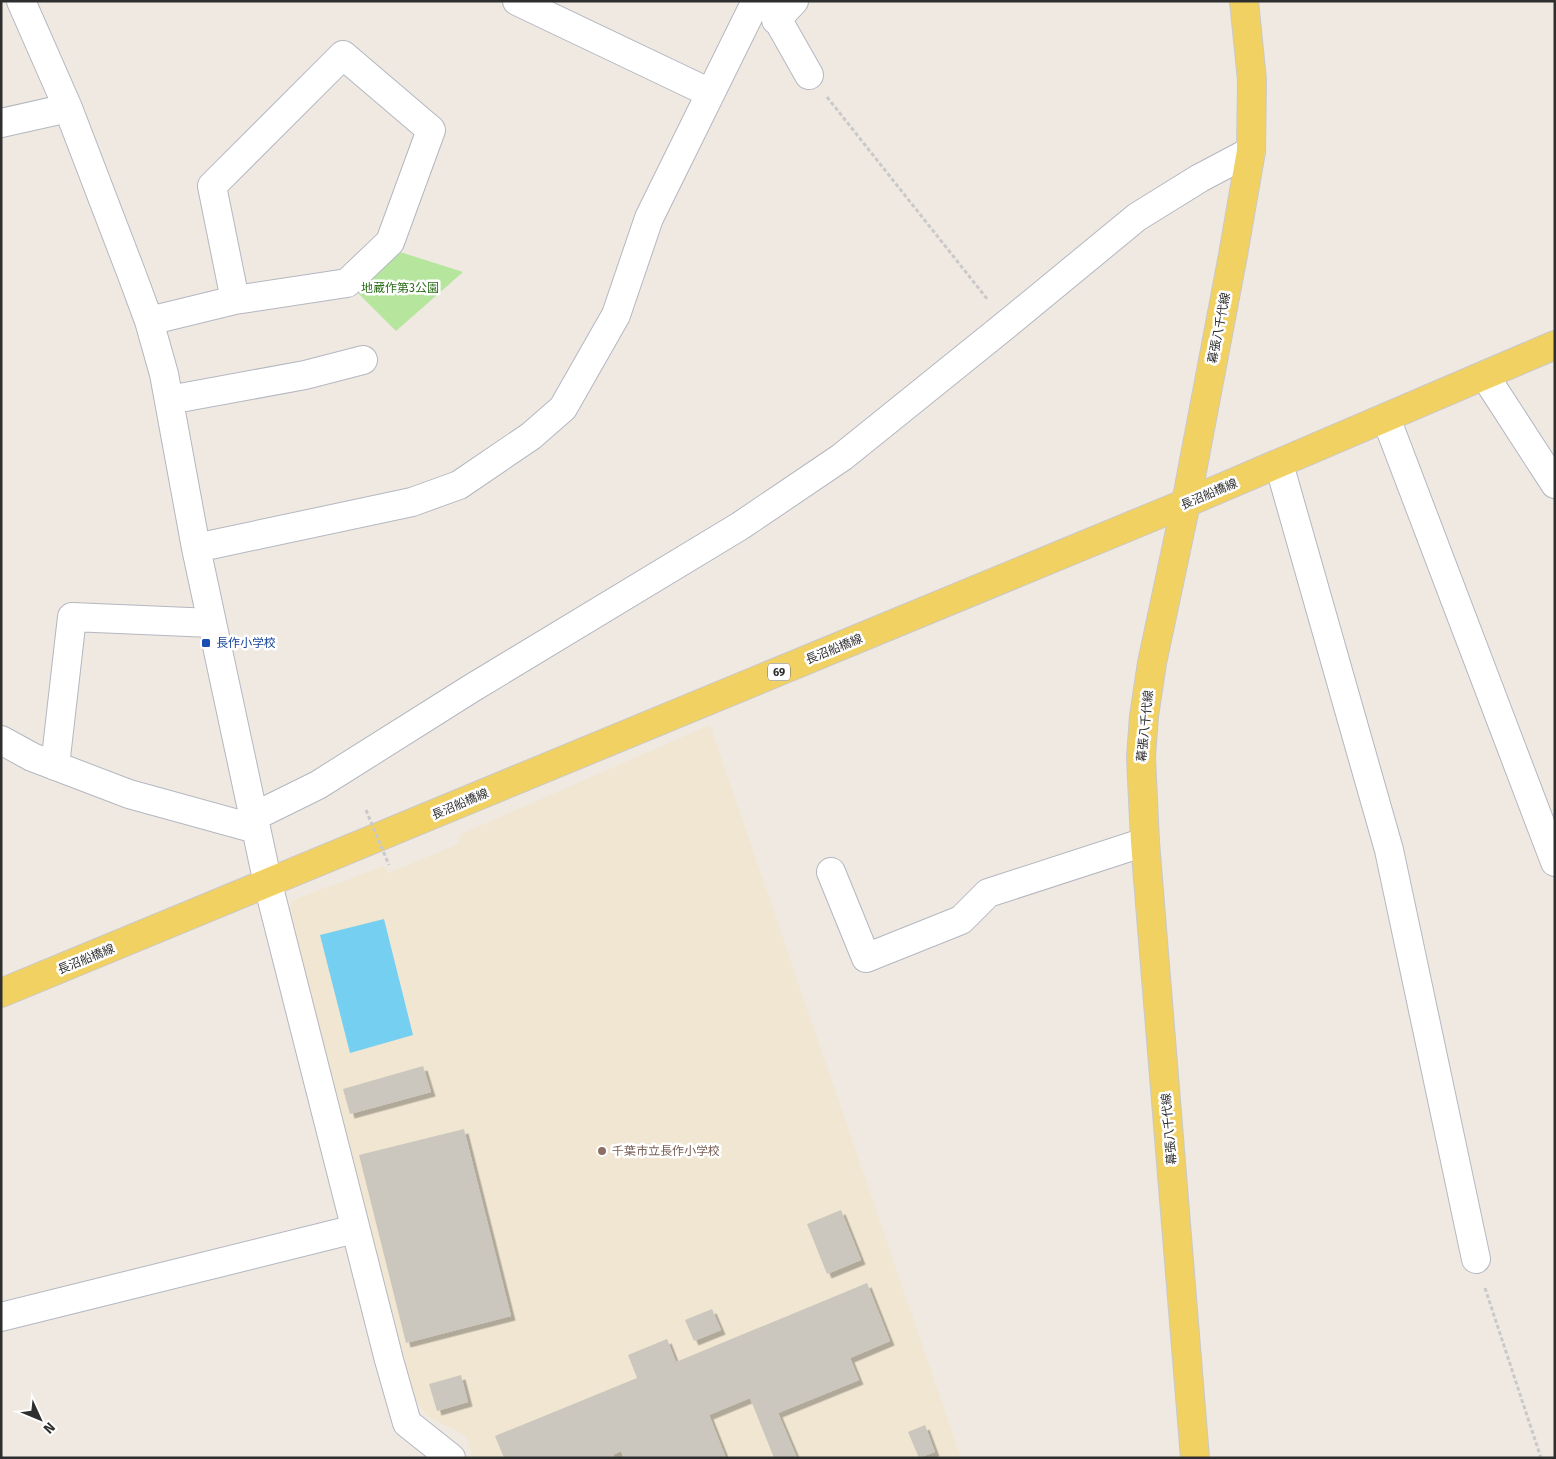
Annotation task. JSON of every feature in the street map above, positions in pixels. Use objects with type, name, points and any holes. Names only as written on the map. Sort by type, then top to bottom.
[{"type":"main road","name":"幕張八千代線","points":[[1195,1458],[1145,842],[1140,757],[1152,663],[1186,503],[1251,151],[1252,80],[1244,1]]},
{"type":"main road","name":"長沼船橋線","points":[[1,993],[1186,503],[1555,346]]},
{"type":"street","points":[[21,1],[68,108],[149,321],[164,374],[196,548],[254,823],[355,1230],[407,1423],[450,1458]]},
{"type":"street","points":[[196,548],[412,502],[452,488],[531,436],[563,408],[616,315],[649,218],[756,1]]},
{"type":"street","points":[[519,2],[710,93]]},
{"type":"street","points":[[779,7],[809,75]]},
{"type":"street","points":[[149,321],[235,300],[347,283],[390,242],[432,130],[343,55],[212,186],[235,300]]},
{"type":"street","points":[[1,123],[68,108]]},
{"type":"street","points":[[1,740],[32,757],[129,794],[254,823],[472,688],[740,526],[842,457],[1137,216],[1200,178],[1251,151]]},
{"type":"street","points":[[169,400],[305,375],[363,360]]},
{"type":"street","points":[[1486,376],[1555,484]]},
{"type":"street","points":[[1386,418],[1555,862]]},
{"type":"street","points":[[1279,464],[1389,850],[1476,1259]]},
{"type":"street","points":[[55,766],[72,617],[212,623]]},
{"type":"street","points":[[831,872],[866,958],[960,920],[988,894],[1145,842]]},
{"type":"street","points":[[1,1317],[355,1230]]},
{"type":"path","points":[[809,75],[1007,324]]},
{"type":"path","points":[[366,810],[389,865]]},
{"type":"path","points":[[1476,1259],[1541,1458]]},
{"type":"shaded area","name":"千葉市立長作小学校","points":[[710,725],[961,1458],[473,1458],[466,1436],[427,1416],[408,1390],[287,912],[293,900],[384,866],[388,873],[459,844],[459,835]]},
{"type":"green space","name":"地蔵作第3公園","points":[[397,251],[463,272],[396,331],[356,291]]},
{"type":"water","points":[[384,919],[413,1035],[350,1053],[320,935]]},
{"type":"building","points":[[423,1066],[431,1092],[350,1114],[343,1089]]},
{"type":"building","points":[[464,1129],[511,1316],[406,1343],[359,1155]]},
{"type":"building","points":[[841,1210],[861,1260],[827,1274],[807,1224]]},
{"type":"building","points":[[867,1283],[890,1341],[850,1358],[859,1380],[778,1413],[797,1458],[774,1458],[750,1398],[709,1415],[726,1458],[624,1458],[621,1451],[613,1455],[615,1458],[504,1458],[495,1436],[637,1378],[628,1355],[667,1339],[676,1362]]},
{"type":"building","points":[[712,1309],[721,1330],[694,1341],[685,1320]]},
{"type":"building","points":[[461,1375],[468,1402],[437,1411],[429,1384]]},
{"type":"building","points":[[925,1425],[935,1452],[919,1458],[908,1432]]},
{"type":"place","name":"長作小学校","points":[[206,643]]},
{"type":"place","name":"千葉市立長作小学校","points":[[602,1151]]}]
